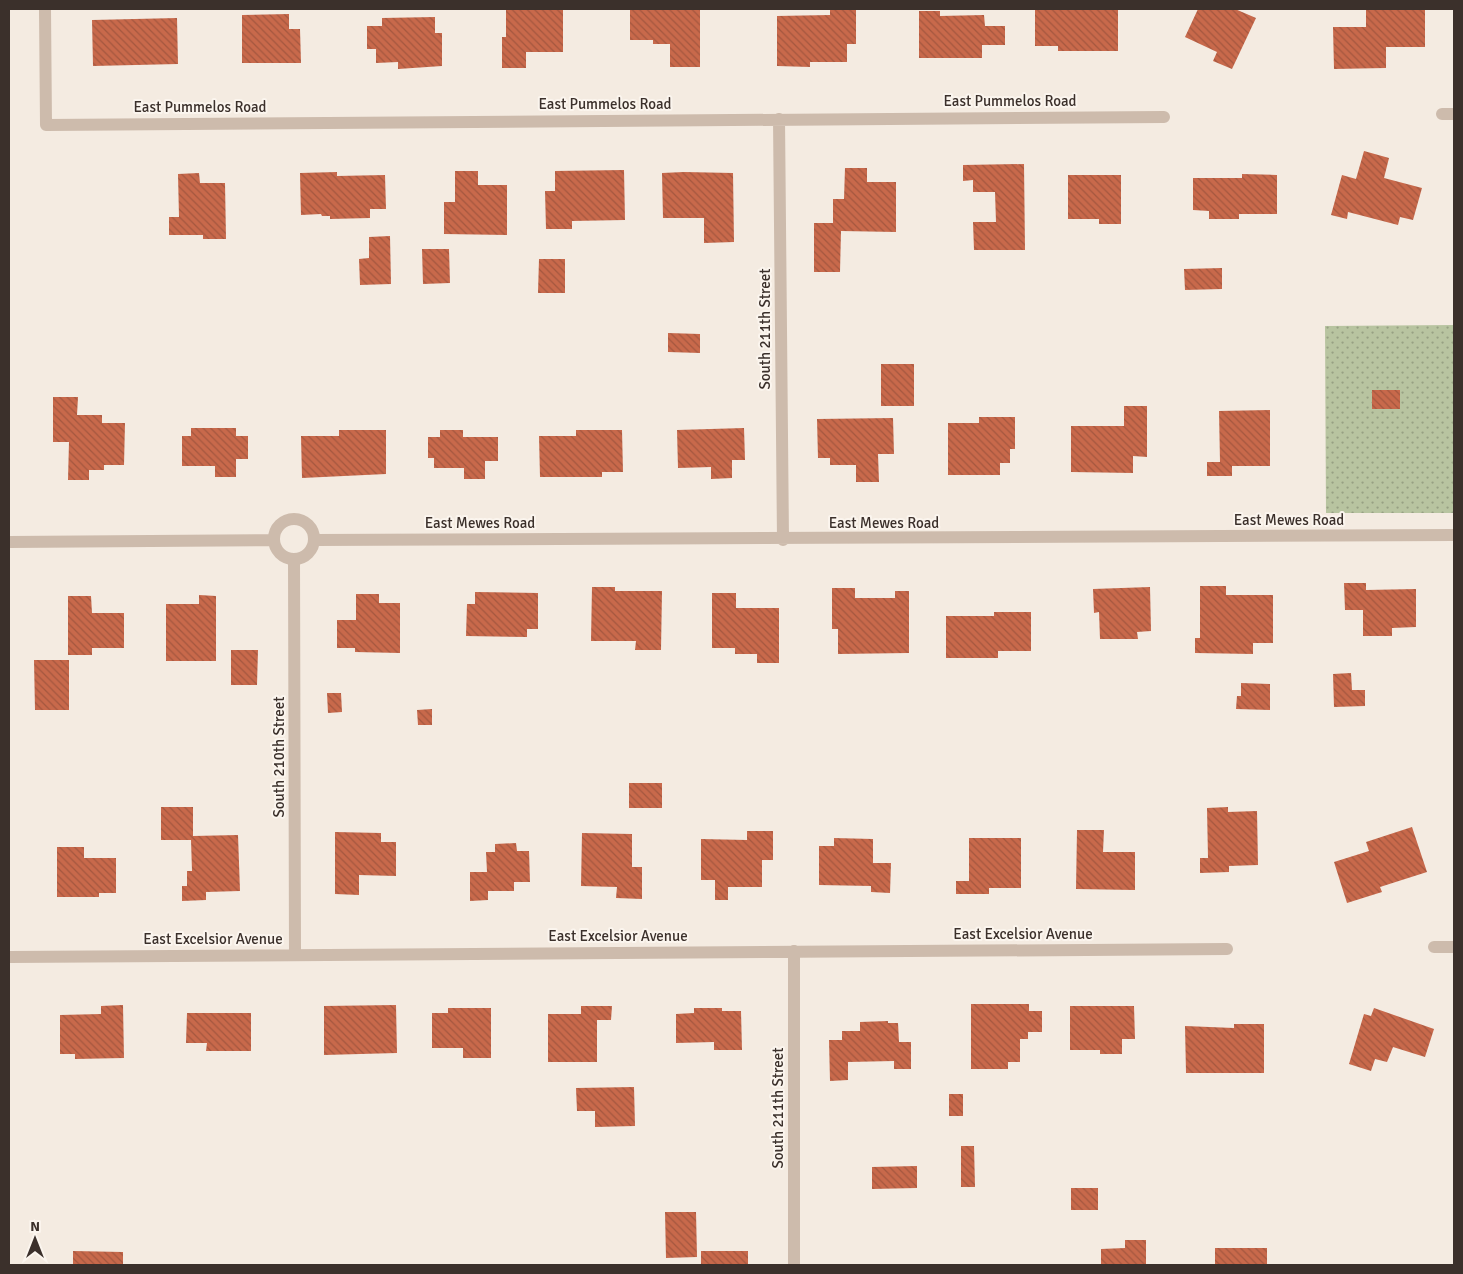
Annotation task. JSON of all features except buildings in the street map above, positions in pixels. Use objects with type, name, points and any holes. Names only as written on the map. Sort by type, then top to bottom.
[{"type":"street","name":"East Pummelos Road","points":[[45,9],[46,125],[1164,117]]},
{"type":"street","name":"South 211th Street","points":[[779,119],[783,540]]},
{"type":"street","points":[[294,518],[301,519],[311,527],[315,540],[308,554],[294,559],[283,556],[275,546],[274,534],[282,523],[294,518]]},
{"type":"street","name":"East Mewes Road","points":[[315,540],[783,540],[1454,535]]},
{"type":"street","points":[[9,542],[274,540]]},
{"type":"street","name":"South 210th Street","points":[[294,559],[295,955]]},
{"type":"street","points":[[1434,947],[1454,947]]},
{"type":"street","name":"East Excelsior Avenue","points":[[9,957],[1227,949]]},
{"type":"street","name":"South 211th Street","points":[[794,951],[794,1265]]},
{"type":"green space","points":[[1454,325],[1454,513],[1326,513],[1325,326]]}]
